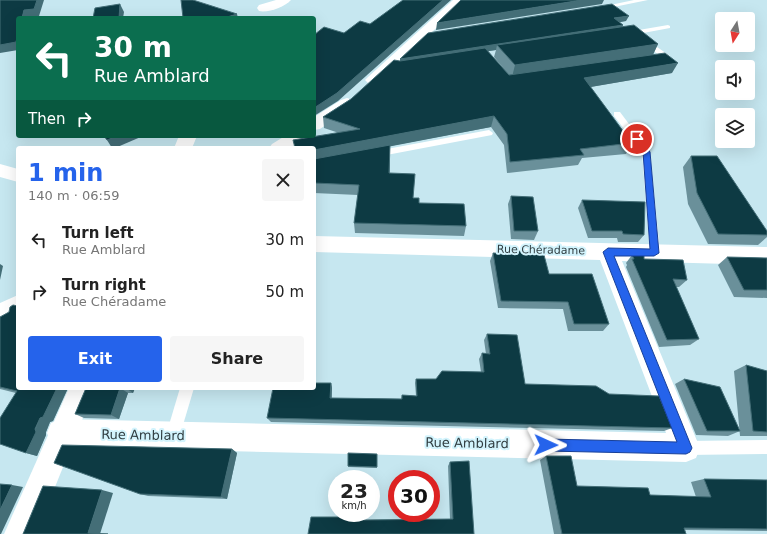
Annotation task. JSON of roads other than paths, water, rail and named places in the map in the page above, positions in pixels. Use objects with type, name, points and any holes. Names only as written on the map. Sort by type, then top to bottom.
[{"type":"street","points":[[255,16],[263,4],[280,3],[285,0]]},
{"type":"street","points":[[316,124],[345,105],[394,67],[428,35],[460,0]]},
{"type":"street","points":[[281,146],[294,138]]},
{"type":"street","points":[[0,170],[16,175]]},
{"type":"street","name":"Rue Chéradame","points":[[316,244],[767,256]]},
{"type":"street","points":[[608,252],[686,448]]},
{"type":"street","points":[[0,315],[16,306]]},
{"type":"street","points":[[20,534],[61,434],[81,390]]},
{"type":"street","name":"Rue Amblard","points":[[61,434],[686,448]]},
{"type":"lane","points":[[591,9],[645,0]]},
{"type":"lane","points":[[618,35],[668,27]]},
{"type":"lane","points":[[634,33],[667,58],[651,61]]},
{"type":"lane","points":[[617,114],[646,152],[654,253]]},
{"type":"lane","points":[[367,155],[489,133]]},
{"type":"lane","points":[[173,436],[186,390]]},
{"type":"lane","points":[[686,448],[767,447]]}]
